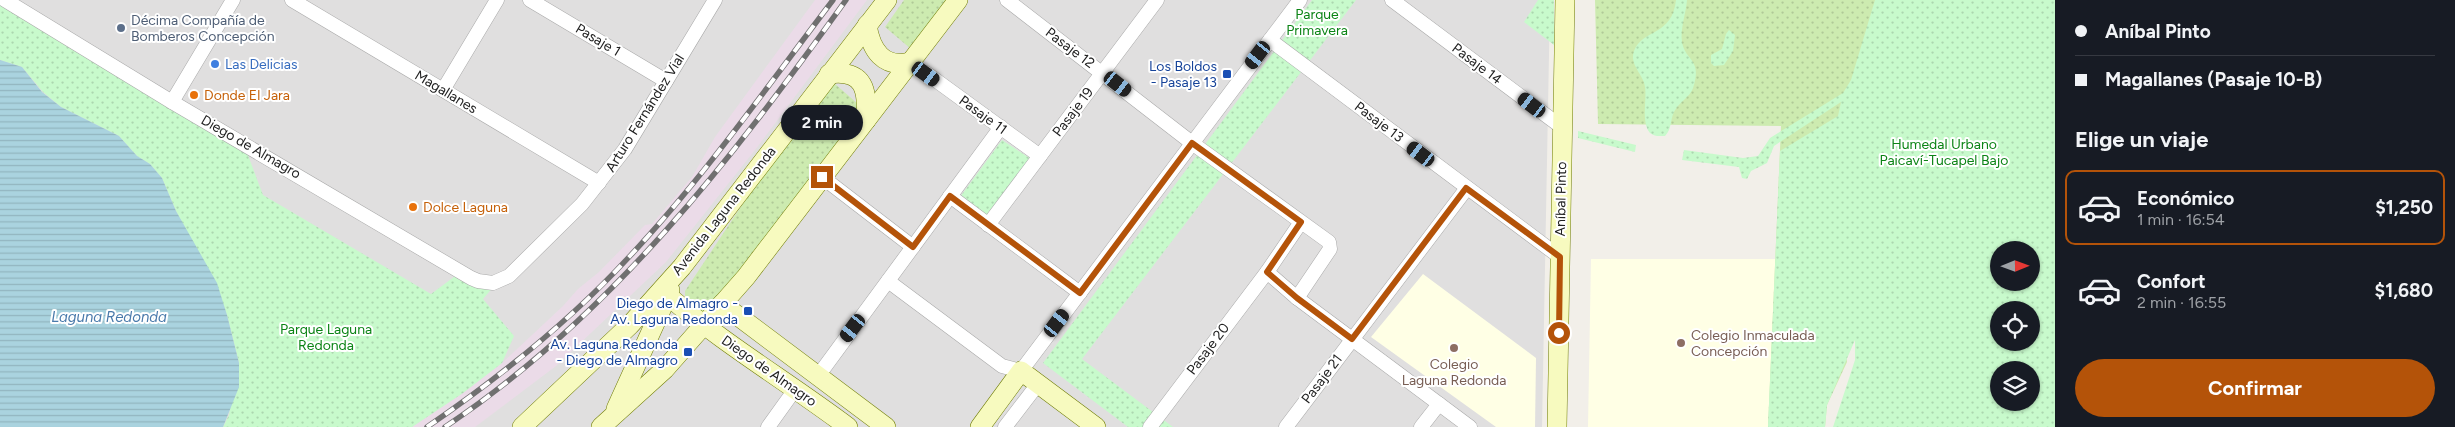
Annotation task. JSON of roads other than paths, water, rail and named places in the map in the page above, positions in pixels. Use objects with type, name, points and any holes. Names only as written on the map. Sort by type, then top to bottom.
[{"type":"main road","name":"Avenida Laguna Redonda","points":[[522,427],[630,324],[682,267],[886,0]]},
{"type":"main road","points":[[605,423],[660,374],[768,250],[866,120],[918,68],[958,0]]},
{"type":"main road","name":"Aníbal Pinto","points":[[1557,427],[1565,0]]},
{"type":"main road","points":[[868,26],[873,49],[883,59],[918,68]]},
{"type":"main road","points":[[829,74],[847,74],[860,81],[867,96],[866,120]]},
{"type":"main road","points":[[605,423],[626,390],[667,295],[682,267]]},
{"type":"main road","name":"Diego de Almagro","points":[[667,295],[703,326],[796,388],[848,427]]},
{"type":"main road","name":"Diego de Almagro","points":[[722,304],[886,427]]},
{"type":"main road","points":[[980,427],[1021,371],[1096,427]]},
{"type":"street","name":"Diego de Almagro","points":[[5,0],[172,102],[471,278],[486,283],[500,281]]},
{"type":"street","points":[[172,102],[233,0]]},
{"type":"street","name":"Magallanes","points":[[292,0],[599,183]]},
{"type":"street","points":[[443,90],[497,0]]},
{"type":"street","name":"Pasaje 1","points":[[530,0],[666,81]]},
{"type":"street","name":"Arturo Fernández Vial","points":[[500,281],[522,266],[599,183],[625,149],[715,0]]},
{"type":"street","name":"Pasaje 12","points":[[1007,0],[1103,72],[1192,143],[1329,242],[1330,249],[1297,298]]},
{"type":"street","name":"Pasaje 19","points":[[988,225],[1157,0]]},
{"type":"street","points":[[888,281],[1002,366],[1021,371],[1300,0]]},
{"type":"street","name":"Pasaje 14","points":[[1392,0],[1562,128]]},
{"type":"street","name":"Pasaje 13","points":[[1270,40],[1560,257]]},
{"type":"street","name":"Pasaje 11","points":[[918,68],[1040,156]]},
{"type":"street","points":[[818,376],[1001,127]]},
{"type":"street","points":[[822,177],[913,247]]},
{"type":"street","name":"Pasaje 21","points":[[1286,427],[1466,188]]},
{"type":"street","points":[[950,196],[1080,293]]},
{"type":"street","points":[[1301,222],[1267,272],[1297,298],[1470,427]]},
{"type":"street","name":"Pasaje 20","points":[[1150,427],[1267,272]]},
{"type":"street","points":[[1005,427],[1038,384]]},
{"type":"street","points":[[768,427],[796,388]]},
{"type":"street","points":[[1421,427],[1439,404]]},
{"type":"water","name":"Laguna Redonda","points":[[0,60],[22,67],[42,92],[61,107],[119,136],[137,156],[150,164],[162,178],[176,211],[217,283],[239,363],[239,387],[223,427],[0,427]]},
{"type":"railway","points":[[427,427],[533,348],[582,304],[629,257],[657,227],[709,163],[833,0]]},
{"type":"railway","points":[[445,427],[505,384],[561,336],[665,232],[713,176],[846,0]]},
{"type":"place","name":"Décima Compañía de Bomberos Concepción","points":[[121,28]]},
{"type":"place","name":"Las Delicias","points":[[215,64]]},
{"type":"place","name":"Los Boldos - Pasaje 13","points":[[1227,74]]},
{"type":"place","name":"Donde El Jara","points":[[194,95]]},
{"type":"place","name":"Dolce Laguna","points":[[413,207]]},
{"type":"place","name":"Diego de Almagro - Av. Laguna Redonda","points":[[748,311]]},
{"type":"place","name":"Colegio Inmaculada Concepción","points":[[1681,343]]},
{"type":"place","name":"Colegio Laguna Redonda","points":[[1454,348]]},
{"type":"place","name":"Av. Laguna Redonda - Diego de Almagro","points":[[688,352]]},
{"type":"park label","name":"Parque Primavera","points":[[1317,22]]},
{"type":"park label","name":"Humedal Urbano Paicaví-Tucapel Bajo","points":[[1944,152]]},
{"type":"park label","name":"Parque Laguna Redonda","points":[[326,338]]}]
